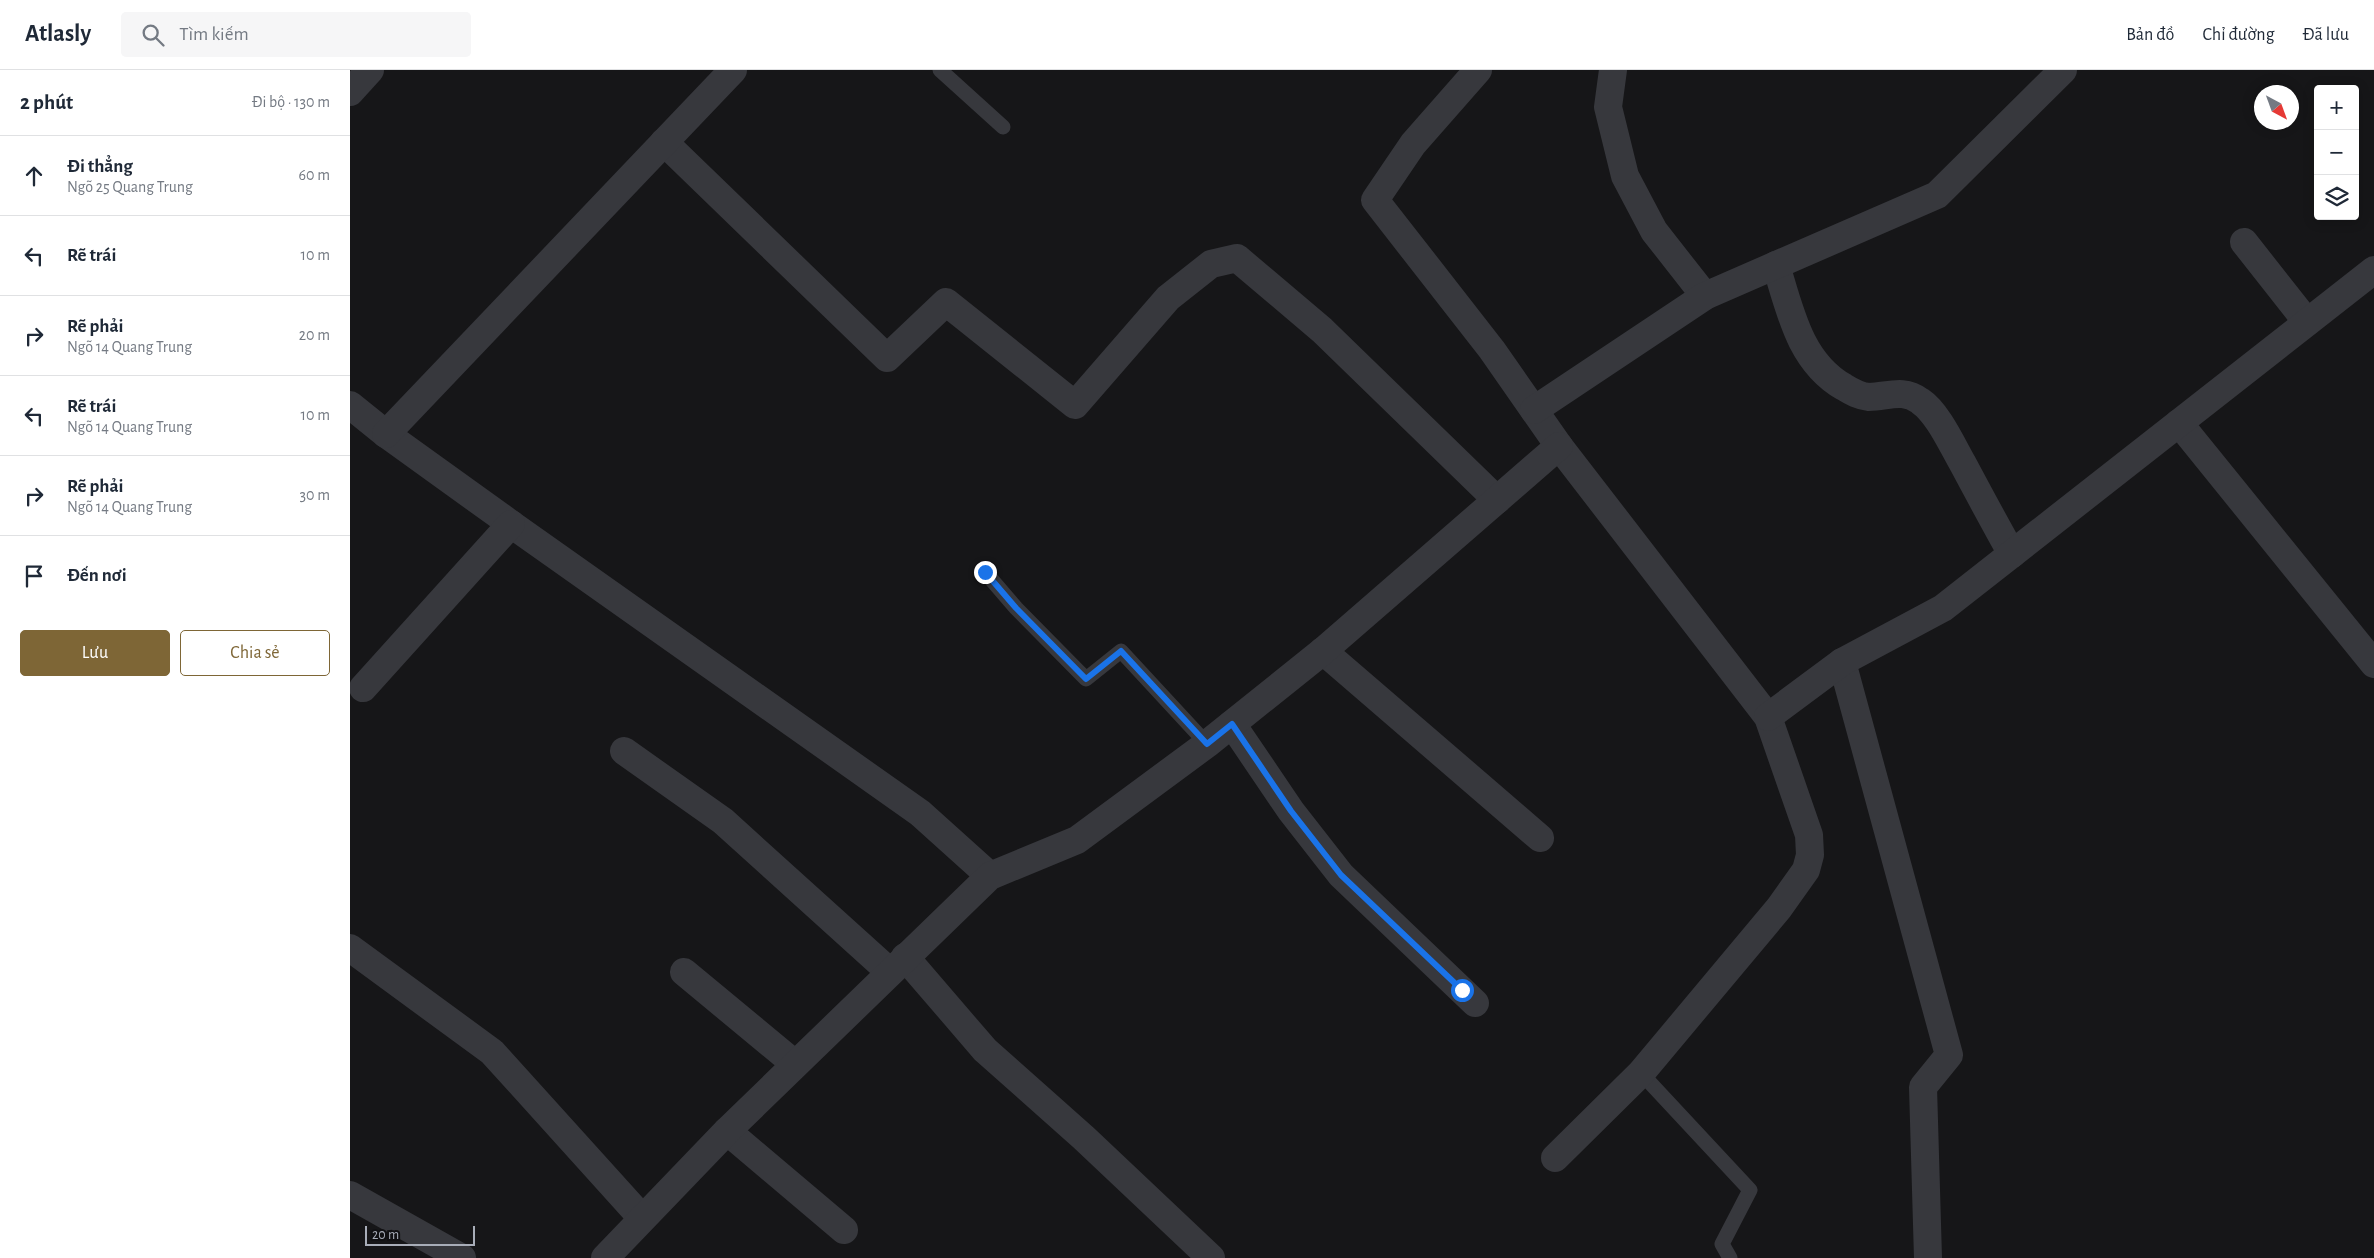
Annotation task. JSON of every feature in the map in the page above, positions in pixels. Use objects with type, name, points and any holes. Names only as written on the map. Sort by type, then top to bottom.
[{"type":"street","points":[[350,92],[370,70]]},
{"type":"street","points":[[386,434],[733,70]]},
{"type":"street","points":[[1478,70],[1413,144],[1375,200],[1492,350],[1559,446],[1768,717],[1809,836],[1810,855],[1806,870],[1779,908],[1641,1073],[1555,1158]]},
{"type":"street","points":[[1613,70],[1608,106],[1625,176],[1654,231],[1705,296]]},
{"type":"street","points":[[1534,410],[1705,296],[1937,194],[2062,70]]},
{"type":"street","points":[[664,142],[887,358],[946,302],[1075,405],[1168,298],[1210,264],[1237,258],[1322,330],[1497,500]]},
{"type":"street","points":[[2244,242],[2307,322]]},
{"type":"street","points":[[1776,265],[1793,321],[1814,362],[1830,380],[1856,394],[1870,397],[1888,394],[1908,395],[1922,401],[1942,427],[2012,554]]},
{"type":"street","points":[[1768,717],[1842,662],[1943,608],[2374,270]]},
{"type":"street","points":[[350,405],[386,434],[511,524],[920,813],[990,876]]},
{"type":"street","points":[[2179,423],[2374,664]]},
{"type":"street","points":[[605,1258],[727,1131],[990,876],[1077,840],[1207,744],[1323,651],[1559,446]]},
{"type":"street","points":[[363,688],[511,524]]},
{"type":"street","points":[[1323,651],[1540,838]]},
{"type":"street","points":[[1842,662],[1949,1055],[1923,1087],[1928,1258]]},
{"type":"street","points":[[1232,724],[1291,811],[1341,875],[1476,1003]]},
{"type":"street","points":[[624,751],[723,821],[898,964],[984,1050],[1084,1138],[1211,1258]]},
{"type":"street","points":[[350,948],[492,1052],[642,1218]]},
{"type":"street","points":[[684,972],[795,1064]]},
{"type":"street","points":[[727,1131],[844,1230]]},
{"type":"street","points":[[350,1195],[462,1258]]},
{"type":"lane","points":[[940,70],[1003,128]]},
{"type":"lane","points":[[985,572],[1016,608],[1086,679],[1121,651],[1207,744]]},
{"type":"lane","points":[[1641,1073],[1750,1190],[1722,1244],[1730,1258]]},
{"type":"route","points":[[985,572],[1016,608],[1086,679],[1121,651],[1207,744],[1232,724],[1291,811],[1341,875],[1462,990]]}]
